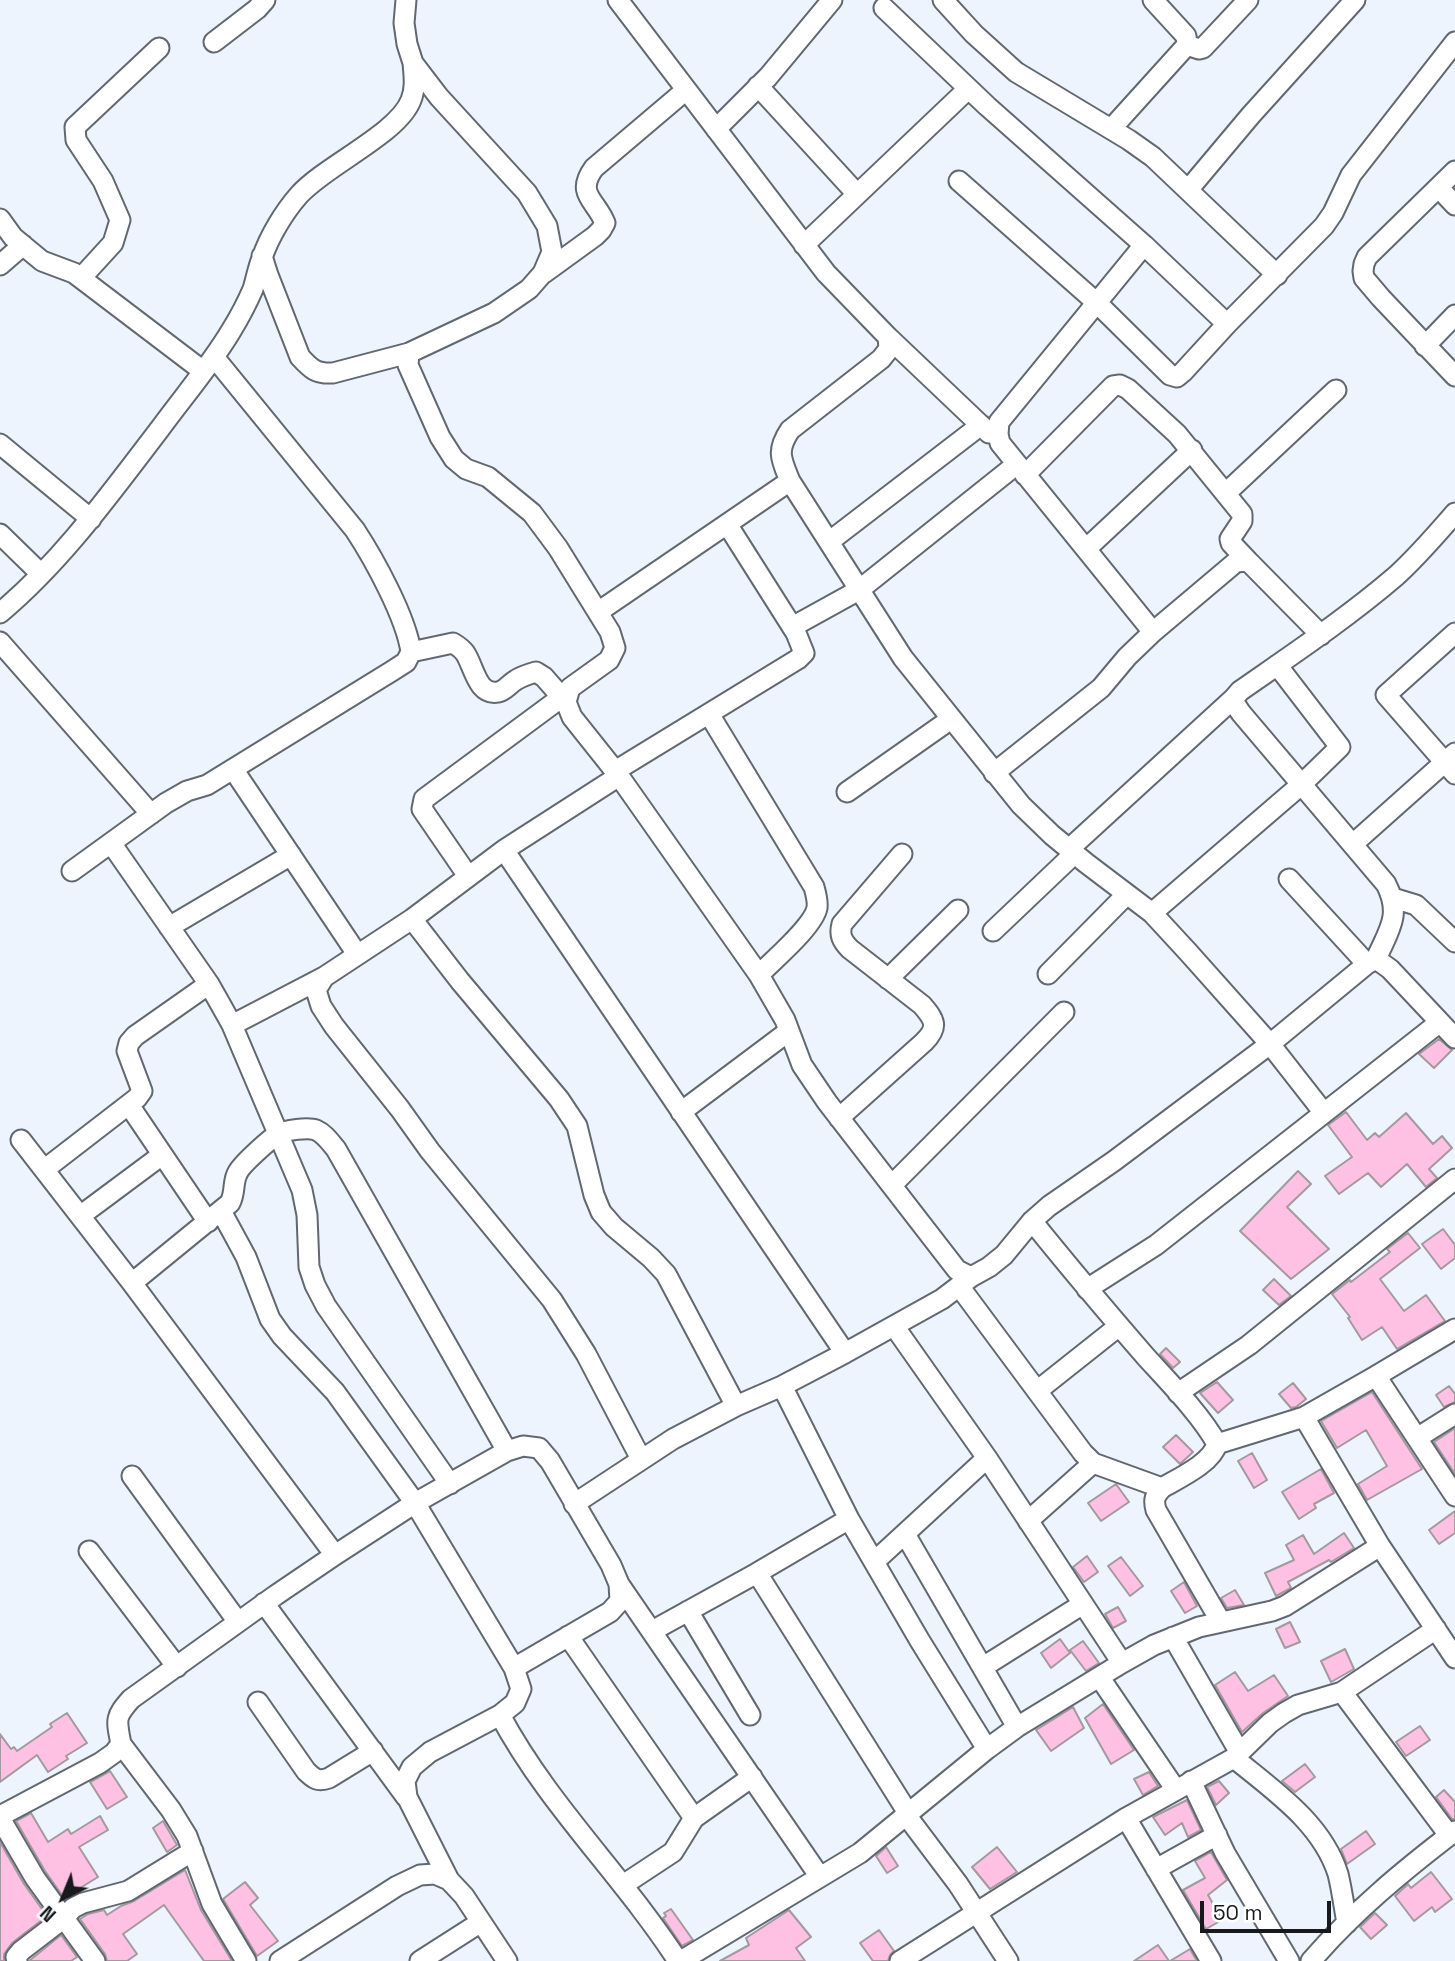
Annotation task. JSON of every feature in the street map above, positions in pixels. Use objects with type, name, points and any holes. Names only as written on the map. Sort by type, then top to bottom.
[{"type":"street","points":[[214,42],[265,0]]},
{"type":"street","points":[[0,614],[91,519],[209,364],[247,302],[262,256],[299,195],[312,182],[404,113],[414,90],[413,63],[404,23],[406,0]]},
{"type":"street","points":[[618,0],[826,273],[888,337],[1000,443],[1153,632]]},
{"type":"street","points":[[716,129],[758,86],[832,0]]},
{"type":"street","points":[[943,0],[974,34],[1016,72],[1153,157],[1277,275]]},
{"type":"street","points":[[1111,129],[1187,45],[1186,36],[1153,0]]},
{"type":"street","points":[[1187,45],[1203,48],[1248,0]]},
{"type":"street","points":[[1188,190],[1251,115],[1355,0]]},
{"type":"street","points":[[884,8],[968,89],[1144,244],[1227,324]]},
{"type":"street","points":[[958,181],[1097,303],[1163,369],[1177,377],[1324,226],[1351,175],[1455,42]]},
{"type":"street","points":[[81,278],[113,243],[120,220],[103,181],[76,140],[75,127],[159,48]]},
{"type":"street","points":[[413,63],[439,97],[527,193],[547,226],[552,252],[543,273]]},
{"type":"street","points":[[758,86],[857,194]]},
{"type":"street","points":[[804,245],[968,89]]},
{"type":"street","points":[[262,256],[300,357],[309,368],[320,373],[333,373],[409,353],[494,313],[529,289],[543,273],[601,230],[605,223],[586,190],[586,179],[594,168],[686,90]]},
{"type":"street","points":[[1455,171],[1367,257],[1363,271],[1364,278],[1381,298],[1455,376]]},
{"type":"street","points":[[1439,188],[1455,205]]},
{"type":"street","points":[[0,219],[13,237],[42,261],[74,273],[209,364],[355,530],[392,599],[408,635],[411,652],[406,662],[393,671],[206,785],[177,797],[72,871]]},
{"type":"street","points":[[1000,443],[999,422],[1144,244]]},
{"type":"street","points":[[0,265],[23,245]]},
{"type":"street","points":[[1425,346],[1455,315]]},
{"type":"street","points":[[888,337],[889,349],[881,359],[790,430],[781,443],[781,458],[790,481],[903,657],[1021,805],[1071,851],[1152,913],[1270,1044],[1324,1113]]},
{"type":"street","points":[[409,353],[408,365],[440,437],[454,459],[466,469],[488,477],[532,513],[558,548],[598,612],[610,632],[615,648],[609,660],[570,688],[564,699],[424,799],[422,810],[468,876]]},
{"type":"street","points":[[792,627],[859,590],[1021,470],[1113,386],[1119,385],[1128,388],[1192,450],[1242,514],[1243,517],[1230,539],[1231,543],[1321,635]]},
{"type":"street","points":[[1226,493],[1336,390]]},
{"type":"street","points":[[830,541],[981,425]]},
{"type":"street","points":[[0,444],[91,519]]},
{"type":"street","points":[[1086,549],[1192,450]]},
{"type":"street","points":[[598,612],[790,481]]},
{"type":"street","points":[[993,931],[1071,851],[1240,691],[1321,635],[1396,575],[1455,513]]},
{"type":"street","points":[[232,1025],[324,976],[412,919],[504,850],[617,773],[799,659],[804,653],[802,644],[727,524]]},
{"type":"street","points":[[0,534],[41,574]]},
{"type":"street","points":[[994,773],[1101,688],[1153,632],[1236,562],[1248,561]]},
{"type":"street","points":[[1353,844],[1452,763],[1386,695],[1455,633]]},
{"type":"street","points":[[0,642],[151,814]]},
{"type":"street","points":[[411,652],[453,643],[467,656],[479,683],[486,691],[502,692],[516,680],[536,672],[564,699],[572,717],[617,773],[759,975],[774,999],[802,1065],[839,1118],[957,1270],[1037,1391],[1083,1453],[1093,1463],[1163,1488]]},
{"type":"street","points":[[1152,913],[1302,784],[1340,747],[1277,665]]},
{"type":"street","points":[[574,1504],[673,1438],[782,1386],[942,1299],[1004,1255],[1032,1221],[1049,1206],[1114,1161],[1270,1044],[1372,961],[1395,911],[1393,898],[1386,884],[1241,713],[1234,698]]},
{"type":"street","points":[[709,714],[814,887],[818,899],[817,911],[809,924],[759,975]]},
{"type":"street","points":[[846,792],[951,719]]},
{"type":"street","points":[[233,769],[357,954]]},
{"type":"street","points":[[111,843],[209,984],[232,1025],[302,1190],[307,1214],[309,1267],[326,1307],[450,1484]]},
{"type":"street","points":[[504,850],[845,1353]]},
{"type":"street","points":[[844,943],[840,934],[842,924],[902,854]]},
{"type":"street","points":[[169,928],[291,855]]},
{"type":"street","points":[[1289,879],[1372,961],[1390,969],[1455,1038]]},
{"type":"street","points":[[1048,974],[1127,894]]},
{"type":"street","points":[[1393,898],[1416,905],[1455,942]]},
{"type":"street","points":[[888,979],[958,910]]},
{"type":"street","points":[[412,919],[559,1099],[577,1126],[594,1195],[601,1212],[666,1274],[736,1406]]},
{"type":"street","points":[[809,924],[844,943],[922,1005],[931,1015],[934,1026],[931,1035],[924,1042],[839,1118]]},
{"type":"street","points":[[324,976],[316,990],[321,1006],[430,1151],[552,1300],[586,1354],[640,1459]]},
{"type":"street","points":[[44,1168],[137,1098],[142,1091],[127,1051],[129,1043],[209,984]]},
{"type":"street","points":[[892,1185],[1064,1012]]},
{"type":"street","points":[[1087,1289],[1156,1245],[1440,1022]]},
{"type":"street","points":[[681,1112],[789,1031]]},
{"type":"street","points":[[129,1105],[162,1155],[246,1257],[270,1319],[282,1336],[335,1392],[415,1503],[514,1668],[521,1689],[515,1703],[500,1715],[430,1752],[412,1767],[405,1781],[407,1797]]},
{"type":"street","points":[[132,1283],[230,1203],[235,1195],[236,1175],[240,1168],[279,1134],[307,1128],[317,1130],[336,1149],[507,1451]]},
{"type":"street","points":[[21,1140],[132,1283],[335,1555]]},
{"type":"street","points":[[80,1216],[162,1155]]},
{"type":"street","points":[[1178,1393],[1249,1345],[1455,1179]]},
{"type":"street","points":[[1032,1221],[1213,1435],[1217,1444],[1215,1452],[1163,1488],[1154,1501],[1156,1510],[1222,1622]]},
{"type":"street","points":[[894,1326],[987,1458],[1122,1663]]},
{"type":"street","points":[[1037,1391],[1119,1326]]},
{"type":"street","points":[[1217,1444],[1304,1418],[1455,1329]]},
{"type":"street","points":[[1376,1376],[1455,1496]]},
{"type":"street","points":[[782,1386],[849,1518],[920,1641],[987,1749]]},
{"type":"street","points":[[1417,1438],[1455,1414]]},
{"type":"street","points":[[1304,1418],[1380,1546],[1455,1658]]},
{"type":"street","points":[[246,1961],[212,1904],[187,1836],[171,1810],[121,1744],[119,1713],[131,1699],[335,1555],[415,1503],[507,1451],[523,1446],[539,1448],[550,1461],[620,1584],[820,1877]]},
{"type":"street","points":[[874,1562],[987,1458]]},
{"type":"street","points":[[1028,1521],[1093,1463]]},
{"type":"street","points":[[132,1476],[238,1622]]},
{"type":"street","points":[[652,1630],[757,1573],[849,1518]]},
{"type":"street","points":[[905,1534],[1017,1727]]},
{"type":"street","points":[[500,1715],[513,1740],[566,1815],[644,1911],[679,1961],[860,1853],[1017,1727],[1122,1663],[1154,1645],[1199,1627],[1285,1606],[1380,1546]]},
{"type":"street","points":[[89,1551],[177,1667]]},
{"type":"street","points":[[757,1573],[907,1814],[977,1912],[1008,1961]]},
{"type":"street","points":[[514,1668],[610,1612],[620,1601],[620,1584]]},
{"type":"street","points":[[264,1603],[407,1797],[449,1880],[464,1896],[507,1961]]},
{"type":"street","points":[[983,1667],[1083,1604]]},
{"type":"street","points":[[688,1611],[750,1714]]},
{"type":"street","points":[[900,1961],[1126,1818],[1237,1755],[1284,1713],[1298,1705],[1342,1692],[1436,1629]]},
{"type":"street","points":[[568,1636],[694,1818]]},
{"type":"street","points":[[1172,1637],[1237,1755],[1302,1817],[1319,1837],[1337,1874],[1347,1923]]},
{"type":"street","points":[[1100,1678],[1184,1786],[1217,1835],[1289,1961]]},
{"type":"street","points":[[1311,1961],[1386,1887],[1452,1833],[1342,1692]]},
{"type":"street","points":[[258,1702],[306,1772],[315,1779],[322,1781],[329,1778],[373,1751]]},
{"type":"street","points":[[95,1961],[36,1878],[0,1817],[100,1763],[121,1744]]},
{"type":"street","points":[[623,1885],[673,1852],[694,1818],[752,1777]]},
{"type":"street","points":[[1126,1818],[1211,1961]]},
{"type":"street","points":[[1156,1869],[1217,1835]]},
{"type":"street","points":[[17,1961],[16,1956],[21,1951],[73,1908],[128,1891],[193,1851]]},
{"type":"street","points":[[279,1961],[397,1886],[420,1875],[435,1874],[449,1880]]},
{"type":"street","points":[[420,1961],[481,1922]]},
{"type":"building","points":[[1439,1039],[1452,1050],[1434,1068],[1419,1054]]},
{"type":"building","points":[[1346,1112],[1367,1140],[1375,1133],[1379,1137],[1406,1113],[1433,1144],[1442,1136],[1452,1148],[1429,1169],[1437,1178],[1426,1187],[1407,1164],[1381,1187],[1368,1173],[1339,1194],[1325,1176],[1352,1157],[1328,1125]]},
{"type":"building","points":[[1298,1171],[1311,1184],[1287,1207],[1329,1249],[1291,1279],[1240,1231]]},
{"type":"building","points":[[1443,1229],[1455,1245],[1455,1258],[1441,1269],[1422,1244]]},
{"type":"building","points":[[1408,1233],[1420,1248],[1380,1279],[1404,1311],[1426,1295],[1445,1321],[1397,1349],[1382,1327],[1362,1340],[1348,1318],[1350,1317],[1332,1294],[1390,1252],[1387,1249]]},
{"type":"building","points":[[1274,1279],[1291,1296],[1279,1305],[1263,1290]]},
{"type":"building","points":[[1166,1348],[1180,1362],[1173,1368],[1160,1354]]},
{"type":"building","points":[[1217,1382],[1233,1400],[1218,1413],[1200,1393]]},
{"type":"building","points":[[1293,1383],[1306,1399],[1291,1408],[1279,1394]]},
{"type":"building","points":[[1449,1386],[1455,1394],[1455,1402],[1444,1407],[1436,1395]]},
{"type":"building","points":[[1372,1392],[1422,1469],[1367,1500],[1358,1484],[1387,1466],[1366,1430],[1337,1448],[1321,1421]]},
{"type":"building","points":[[1455,1428],[1455,1474],[1434,1442]]},
{"type":"building","points":[[1176,1435],[1193,1452],[1180,1464],[1163,1447]]},
{"type":"building","points":[[1252,1453],[1267,1480],[1254,1488],[1238,1461]]},
{"type":"building","points":[[1321,1469],[1334,1493],[1314,1504],[1316,1508],[1299,1519],[1282,1492]]},
{"type":"building","points":[[1116,1484],[1129,1502],[1101,1521],[1088,1503]]},
{"type":"building","points":[[1455,1511],[1455,1533],[1439,1544],[1429,1530]]},
{"type":"building","points":[[1344,1533],[1354,1548],[1288,1582],[1291,1588],[1276,1596],[1265,1573],[1294,1560],[1286,1545],[1303,1535],[1314,1554]]},
{"type":"building","points":[[1087,1556],[1098,1572],[1084,1582],[1073,1567]]},
{"type":"building","points":[[1121,1557],[1143,1586],[1130,1596],[1108,1566]]},
{"type":"building","points":[[1184,1582],[1197,1606],[1185,1613],[1171,1591]]},
{"type":"building","points":[[1235,1590],[1244,1605],[1227,1608],[1221,1598]]},
{"type":"building","points":[[1118,1607],[1126,1621],[1113,1628],[1105,1614]]},
{"type":"building","points":[[1290,1622],[1300,1642],[1285,1648],[1276,1629]]},
{"type":"building","points":[[1060,1639],[1070,1653],[1051,1668],[1041,1653]]},
{"type":"building","points":[[1083,1641],[1099,1663],[1086,1671],[1070,1650]]},
{"type":"building","points":[[1345,1649],[1354,1669],[1331,1682],[1321,1661]]},
{"type":"building","points":[[1235,1672],[1248,1691],[1274,1675],[1288,1696],[1242,1732],[1215,1685]]},
{"type":"building","points":[[1103,1704],[1134,1750],[1111,1764],[1085,1718]]},
{"type":"building","points":[[1073,1707],[1084,1728],[1051,1751],[1036,1730]]},
{"type":"building","points":[[67,1713],[87,1743],[48,1772],[37,1755],[0,1782],[0,1734],[11,1749],[14,1747],[17,1751]]},
{"type":"building","points":[[1420,1726],[1430,1740],[1406,1756],[1396,1742]]},
{"type":"building","points":[[1305,1764],[1315,1777],[1295,1792],[1282,1781]]},
{"type":"building","points":[[110,1771],[127,1797],[107,1809],[90,1782]]},
{"type":"building","points":[[1149,1772],[1158,1786],[1143,1795],[1134,1779]]},
{"type":"building","points":[[1219,1781],[1229,1793],[1216,1805],[1207,1787]]},
{"type":"building","points":[[1444,1790],[1455,1802],[1455,1819],[1452,1819],[1436,1797]]},
{"type":"building","points":[[1187,1800],[1201,1830],[1188,1837],[1182,1823],[1165,1835],[1153,1817]]},
{"type":"building","points":[[31,1813],[48,1842],[68,1829],[71,1834],[100,1816],[108,1830],[79,1847],[98,1877],[64,1898],[16,1821]]},
{"type":"building","points":[[163,1821],[177,1845],[167,1852],[153,1828]]},
{"type":"building","points":[[1366,1831],[1375,1844],[1347,1864],[1341,1849]]},
{"type":"building","points":[[0,1842],[24,1884],[47,1916],[12,1943],[4,1954],[4,1961],[0,1961]]},
{"type":"building","points":[[886,1847],[898,1866],[887,1873],[876,1856]]},
{"type":"building","points":[[997,1847],[1017,1872],[990,1889],[972,1867]]},
{"type":"building","points":[[1211,1852],[1227,1880],[1208,1895],[1222,1920],[1206,1929],[1183,1890],[1205,1878],[1195,1861]]},
{"type":"building","points":[[185,1870],[201,1910],[232,1961],[204,1961],[164,1905],[123,1934],[137,1954],[127,1961],[107,1961],[105,1954],[80,1919],[104,1910],[107,1915]]},
{"type":"building","points":[[1431,1872],[1452,1899],[1435,1912],[1432,1907],[1414,1921],[1395,1896],[1408,1884],[1411,1888]]},
{"type":"building","points":[[245,1882],[258,1898],[250,1905],[278,1941],[257,1956],[223,1899]]},
{"type":"building","points":[[671,1909],[693,1940],[682,1946],[663,1918],[666,1916],[664,1913]]},
{"type":"building","points":[[789,1910],[811,1937],[796,1948],[805,1961],[720,1961],[749,1945],[746,1938]]},
{"type":"building","points":[[1375,1913],[1387,1925],[1371,1939],[1360,1927]]},
{"type":"building","points":[[879,1930],[894,1951],[888,1961],[873,1961],[860,1943]]},
{"type":"building","points":[[61,1935],[77,1957],[71,1961],[29,1961]]},
{"type":"building","points":[[1158,1945],[1169,1961],[1134,1961]]},
{"type":"building","points":[[1190,1949],[1197,1961],[1170,1961]]}]
